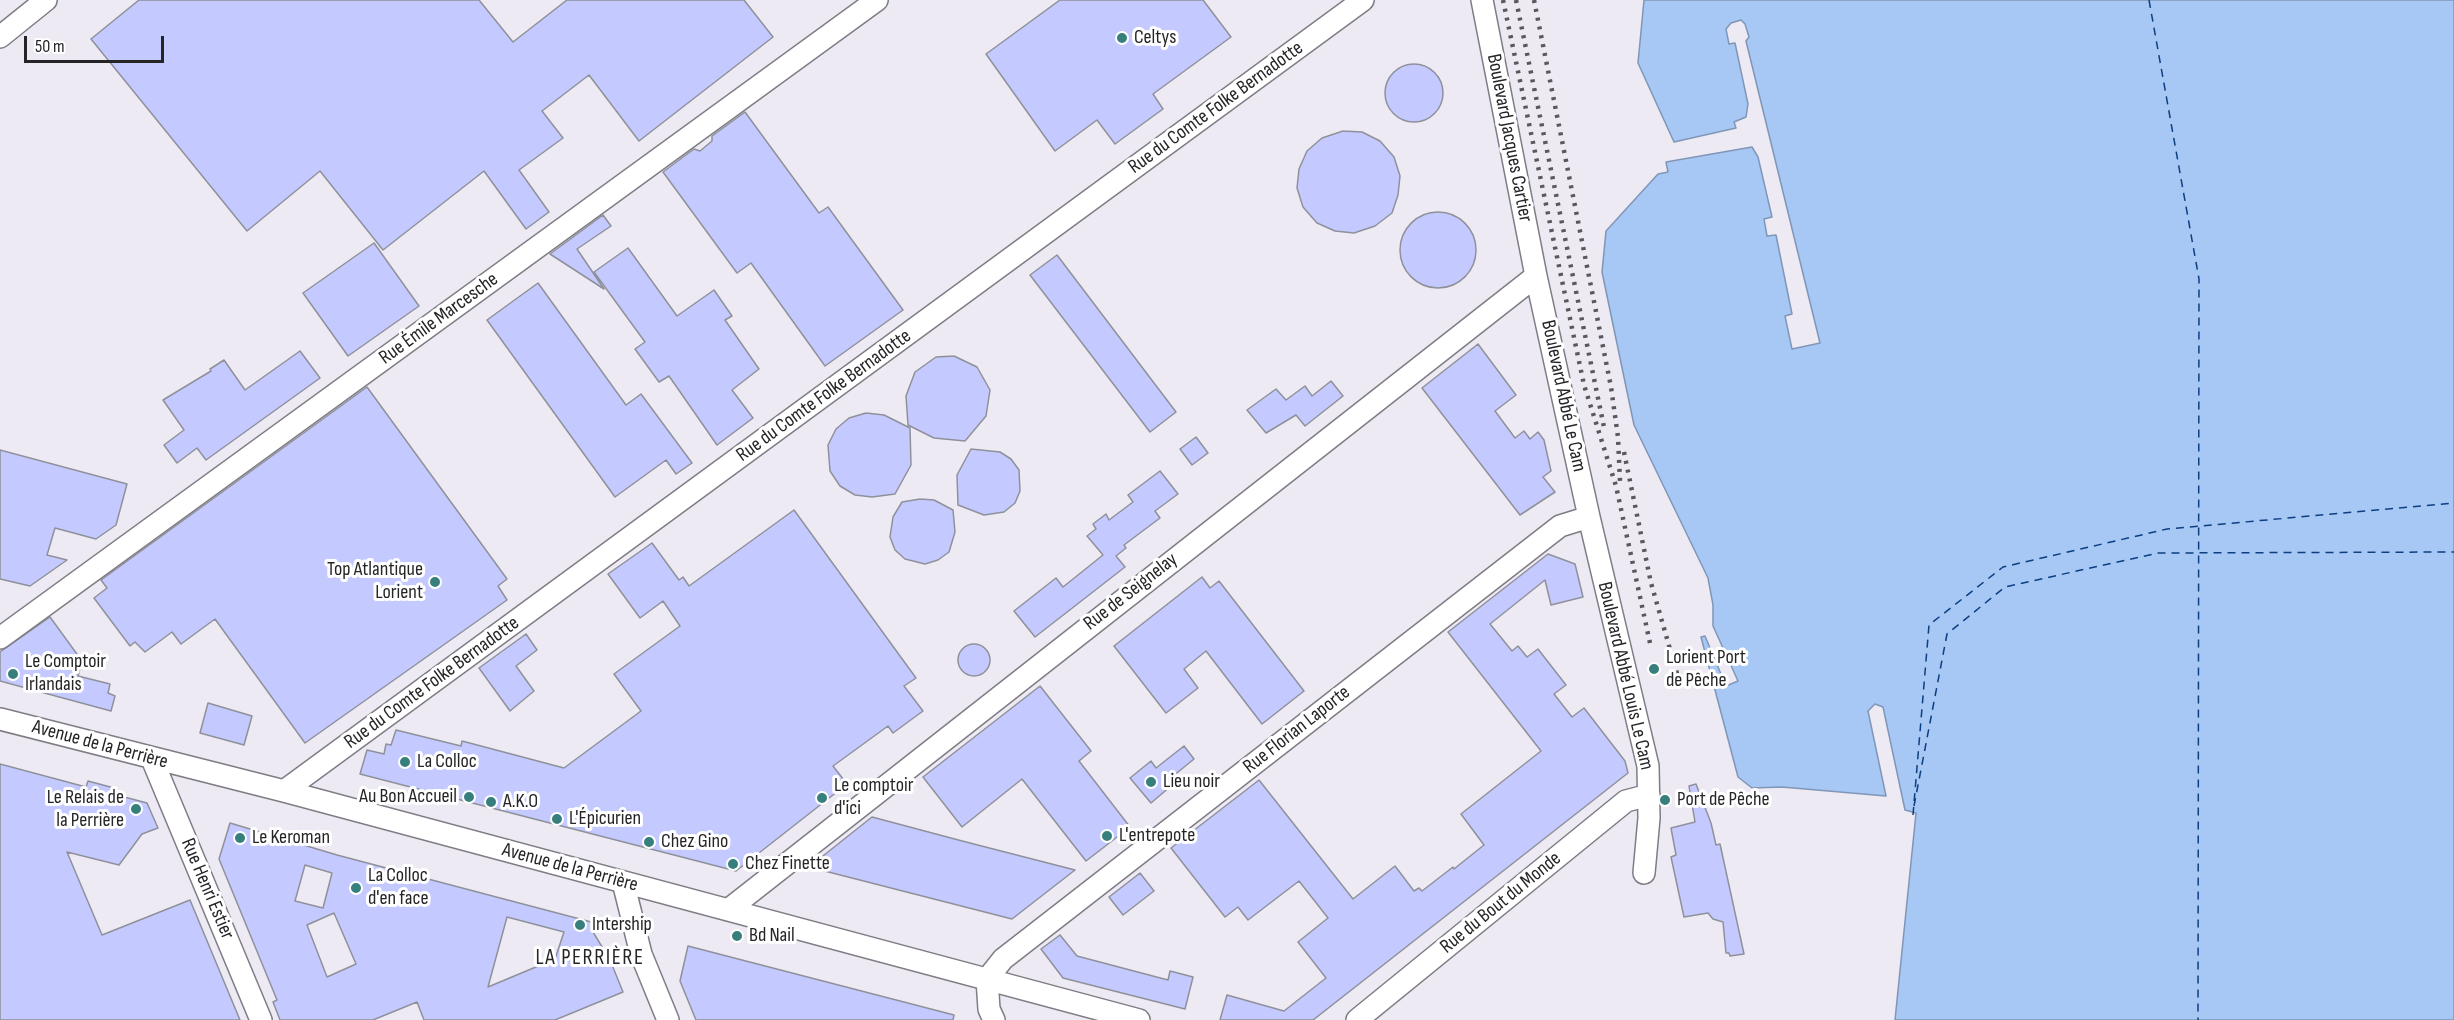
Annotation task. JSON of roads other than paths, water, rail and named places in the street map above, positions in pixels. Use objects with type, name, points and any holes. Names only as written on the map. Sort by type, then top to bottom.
[{"type":"street","points":[[0,37],[46,0]]},
{"type":"street","name":"Rue Émile Marcesche","points":[[0,638],[877,0]]},
{"type":"street","name":"Rue du Comte Folke Bernadotte","points":[[284,791],[1363,0]]},
{"type":"street","name":"Boulevard Jacques Cartier","points":[[1482,0],[1536,276]]},
{"type":"street","name":"Boulevard Abbé Le Cam","points":[[1536,276],[1589,517]]},
{"type":"street","name":"Rue de Seignelay","points":[[728,910],[1536,276]]},
{"type":"street","name":"Boulevard Abbé Louis Le Cam","points":[[1589,517],[1648,766],[1649,795],[1644,873]]},
{"type":"street","name":"Rue Florian Laporte","points":[[987,979],[1003,959],[1560,526],[1589,517]]},
{"type":"street","name":"Avenue de la Perrière","points":[[0,719],[284,791],[1139,1020]]},
{"type":"street","name":"Rue Henri Estier","points":[[152,759],[261,1020]]},
{"type":"street","name":"Rue du Bout du Monde","points":[[1357,1020],[1626,801],[1649,795]]},
{"type":"street","points":[[623,882],[640,954],[668,1020]]},
{"type":"street","points":[[987,979],[989,1009],[994,1020]]},
{"type":"water","points":[[1644,0],[2454,0],[2454,1020],[1895,1020],[1916,813],[1905,810],[1883,707],[1875,704],[1868,711],[1886,796],[1782,787],[1752,788],[1738,777],[1701,637],[1705,636],[1726,686],[1738,681],[1713,626],[1713,605],[1708,578],[1634,425],[1602,272],[1606,231],[1658,174],[1668,172],[1666,162],[1752,147],[1758,157],[1772,217],[1764,219],[1767,236],[1776,235],[1792,314],[1785,316],[1792,349],[1820,343],[1746,41],[1749,37],[1745,24],[1741,20],[1731,23],[1726,29],[1729,44],[1735,43],[1748,104],[1746,117],[1734,122],[1736,128],[1674,142],[1638,63]]},
{"type":"railway","points":[[1503,0],[1584,385],[1616,486],[1650,643]]},
{"type":"railway","points":[[1516,0],[1605,432]]},
{"type":"railway","points":[[1534,0],[1611,387],[1618,437],[1620,481]]},
{"type":"railway","points":[[1624,452],[1651,583],[1678,677]]},
{"type":"place","name":"Celtys","points":[[1122,38]]},
{"type":"place","name":"Top Atlantique Lorient","points":[[435,582]]},
{"type":"place","name":"Lorient Port de Pêche","points":[[1654,669]]},
{"type":"place","name":"Le Comptoir Irlandais","points":[[13,674]]},
{"type":"place","name":"La Colloc","points":[[405,762]]},
{"type":"place","name":"Lieu noir","points":[[1151,782]]},
{"type":"place","name":"Au Bon Accueil","points":[[469,797]]},
{"type":"place","name":"Le comptoir d'ici","points":[[822,798]]},
{"type":"place","name":"Port de Pêche","points":[[1665,800]]},
{"type":"place","name":"A.K.O","points":[[491,802]]},
{"type":"place","name":"Le Relais de la Perrière","points":[[136,809]]},
{"type":"place","name":"L'Épicurien","points":[[557,819]]},
{"type":"place","name":"L'entrepote","points":[[1107,836]]},
{"type":"place","name":"Le Keroman","points":[[240,838]]},
{"type":"place","name":"Chez Gino","points":[[649,842]]},
{"type":"place","name":"Chez Finette","points":[[733,864]]},
{"type":"place","name":"La Colloc d'en face","points":[[356,888]]},
{"type":"place","name":"Intership","points":[[580,925]]},
{"type":"place","name":"Bd Nail","points":[[737,936]]},
{"type":"district","name":"LA PERRIÈRE","points":[[590,958]]}]
